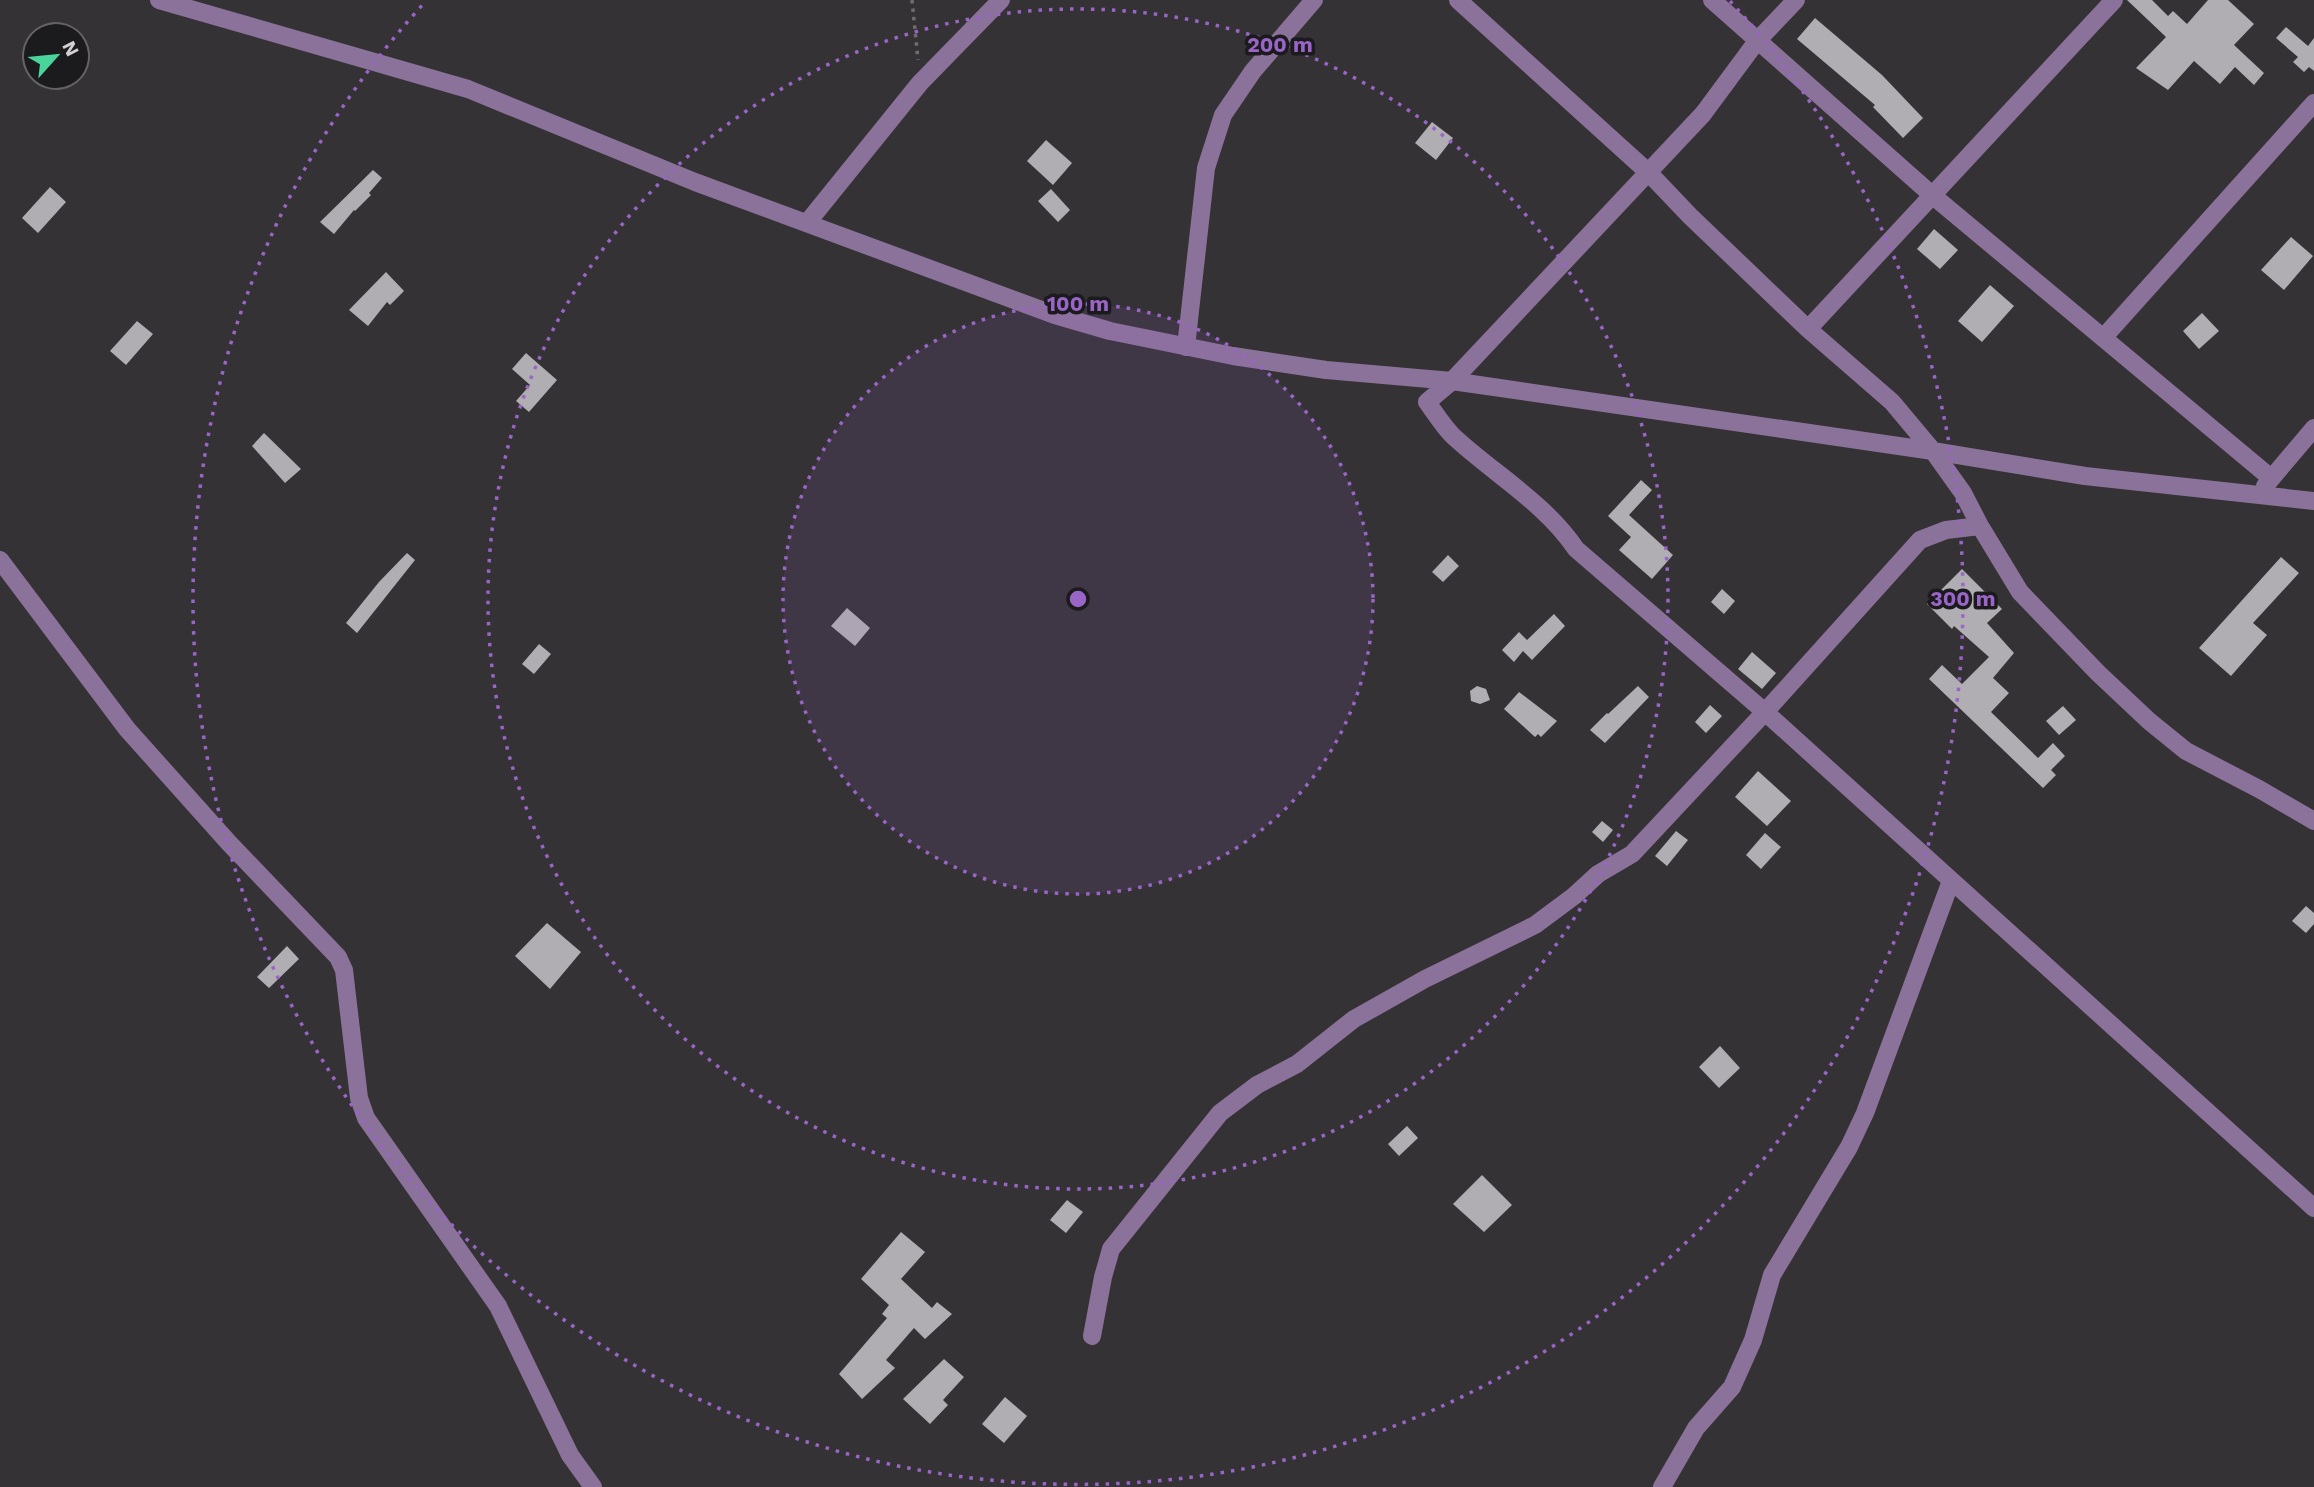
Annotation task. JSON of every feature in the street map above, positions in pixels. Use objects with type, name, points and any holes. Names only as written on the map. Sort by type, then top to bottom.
[{"type":"street","points":[[159,0],[468,89],[695,181],[1055,316],[1110,331],[1233,356],[1326,370],[1452,382],[1933,451],[2085,477],[2314,501]]},
{"type":"street","points":[[807,223],[920,83],[1000,0]]},
{"type":"street","points":[[1186,347],[1206,168],[1223,115],[1253,71],[1314,0]]},
{"type":"street","points":[[1458,0],[1649,173],[1808,329],[1892,402],[1933,451],[1963,493],[2020,592],[2098,673],[2186,751],[2314,821]]},
{"type":"street","points":[[1712,0],[1932,195],[2271,478]]},
{"type":"street","points":[[1796,0],[1757,41],[1703,114],[1649,173],[1452,382],[1427,402],[1451,434],[1550,517],[1576,549],[1765,712],[2314,1208]]},
{"type":"street","points":[[1808,329],[2114,0]]},
{"type":"street","points":[[2103,338],[2312,110]]},
{"type":"street","points":[[2258,494],[2314,428]]},
{"type":"street","points":[[1093,1336],[1103,1277],[1111,1249],[1220,1114],[1257,1085],[1297,1064],[1354,1019],[1425,979],[1535,925],[1598,874],[1632,855],[1920,540],[1946,530],[1980,526]]},
{"type":"street","points":[[0,560],[127,729],[229,843],[338,957],[344,970],[359,1098],[366,1118],[498,1306],[570,1455],[593,1487]]},
{"type":"street","points":[[1662,1487],[1696,1428],[1732,1387],[1753,1340],[1772,1275],[1849,1147],[1865,1113],[1951,881]]},
{"type":"path","points":[[912,0],[920,83]]},
{"type":"building","points":[[2127,0],[2152,0],[2168,16],[2173,11],[2187,24],[2208,0],[2228,0],[2254,24],[2234,45],[2264,73],[2254,85],[2235,67],[2220,84],[2194,61],[2168,90],[2136,68],[2166,37]]},
{"type":"building","points":[[1815,18],[1882,75],[1923,118],[1903,138],[1873,107],[1875,105],[1797,39]]},
{"type":"building","points":[[2286,27],[2308,46],[2314,38],[2314,71],[2309,67],[2304,72],[2293,62],[2298,57],[2276,38]]},
{"type":"building","points":[[1432,122],[1453,138],[1436,160],[1415,143]]},
{"type":"building","points":[[1046,140],[1072,163],[1053,185],[1027,161]]},
{"type":"building","points":[[373,170],[382,178],[369,193],[371,195],[334,234],[320,222]]},
{"type":"building","points":[[50,187],[66,202],[38,233],[22,218]]},
{"type":"building","points":[[1051,189],[1070,210],[1058,222],[1038,201]]},
{"type":"building","points":[[1934,229],[1958,250],[1940,269],[1917,249]]},
{"type":"building","points":[[2291,237],[2313,256],[2284,290],[2261,270]]},
{"type":"building","points":[[386,272],[404,291],[390,305],[387,302],[368,326],[349,310]]},
{"type":"building","points":[[1990,285],[2014,306],[1982,342],[1958,321]]},
{"type":"building","points":[[2202,313],[2219,331],[2199,349],[2183,331]]},
{"type":"building","points":[[137,321],[153,334],[126,365],[110,351]]},
{"type":"building","points":[[526,353],[557,380],[529,412],[516,401],[530,385],[512,369]]},
{"type":"building","points":[[264,433],[301,469],[285,483],[252,446]]},
{"type":"building","points":[[1641,480],[1652,490],[1629,515],[1673,555],[1652,579],[1619,550],[1631,537],[1608,516]]},
{"type":"building","points":[[407,553],[415,560],[357,633],[346,623]]},
{"type":"building","points":[[1448,555],[1459,566],[1443,582],[1432,572]]},
{"type":"building","points":[[2281,557],[2299,573],[2253,623],[2267,635],[2231,676],[2199,648]]},
{"type":"building","points":[[1962,569],[2002,609],[1987,623],[2014,653],[1993,678],[2009,693],[1991,712],[2038,758],[2053,743],[2065,756],[2051,770],[2056,775],[2043,788],[1929,679],[1942,665],[1962,684],[1989,657],[1954,626],[1952,629],[1927,604]]},
{"type":"building","points":[[1722,589],[1735,601],[1724,614],[1711,602]]},
{"type":"building","points":[[847,608],[870,628],[855,646],[831,626]]},
{"type":"building","points":[[1554,614],[1565,626],[1532,660],[1523,651],[1514,662],[1502,650],[1519,632],[1527,640]]},
{"type":"building","points":[[539,644],[551,654],[534,674],[522,664]]},
{"type":"building","points":[[1752,652],[1776,673],[1762,689],[1738,669]]},
{"type":"building","points":[[1477,686],[1486,689],[1490,700],[1480,704],[1471,701],[1470,691]]},
{"type":"building","points":[[1638,686],[1649,697],[1605,743],[1590,730]]},
{"type":"building","points":[[1519,692],[1557,721],[1541,737],[1538,734],[1535,737],[1504,709]]},
{"type":"building","points":[[1710,705],[1722,716],[1706,733],[1695,722]]},
{"type":"building","points":[[2063,706],[2076,720],[2059,735],[2046,721]]},
{"type":"building","points":[[1758,771],[1791,801],[1767,826],[1735,797]]},
{"type":"building","points":[[1602,821],[1613,830],[1603,842],[1592,832]]},
{"type":"building","points":[[1676,831],[1688,840],[1667,866],[1655,856]]},
{"type":"building","points":[[1765,833],[1781,847],[1761,869],[1746,855]]},
{"type":"building","points":[[2306,906],[2314,913],[2314,924],[2306,933],[2292,921]]},
{"type":"building","points":[[547,923],[581,952],[550,989],[515,956]]},
{"type":"building","points":[[287,946],[299,959],[269,988],[257,977]]},
{"type":"building","points":[[1720,1046],[1740,1068],[1719,1088],[1699,1067]]},
{"type":"building","points":[[1407,1126],[1418,1138],[1399,1156],[1388,1144]]},
{"type":"building","points":[[1482,1175],[1512,1205],[1484,1232],[1453,1204]]},
{"type":"building","points":[[1067,1200],[1083,1212],[1066,1233],[1050,1220]]},
{"type":"building","points":[[901,1232],[925,1252],[901,1279],[932,1308],[937,1302],[952,1314],[925,1339],[914,1328],[886,1360],[895,1368],[862,1399],[839,1374],[887,1318],[882,1314],[889,1305],[861,1279]]},
{"type":"building","points":[[944,1359],[964,1377],[943,1400],[948,1405],[930,1424],[903,1399]]},
{"type":"building","points":[[1005,1397],[1027,1416],[1004,1443],[982,1424]]}]
